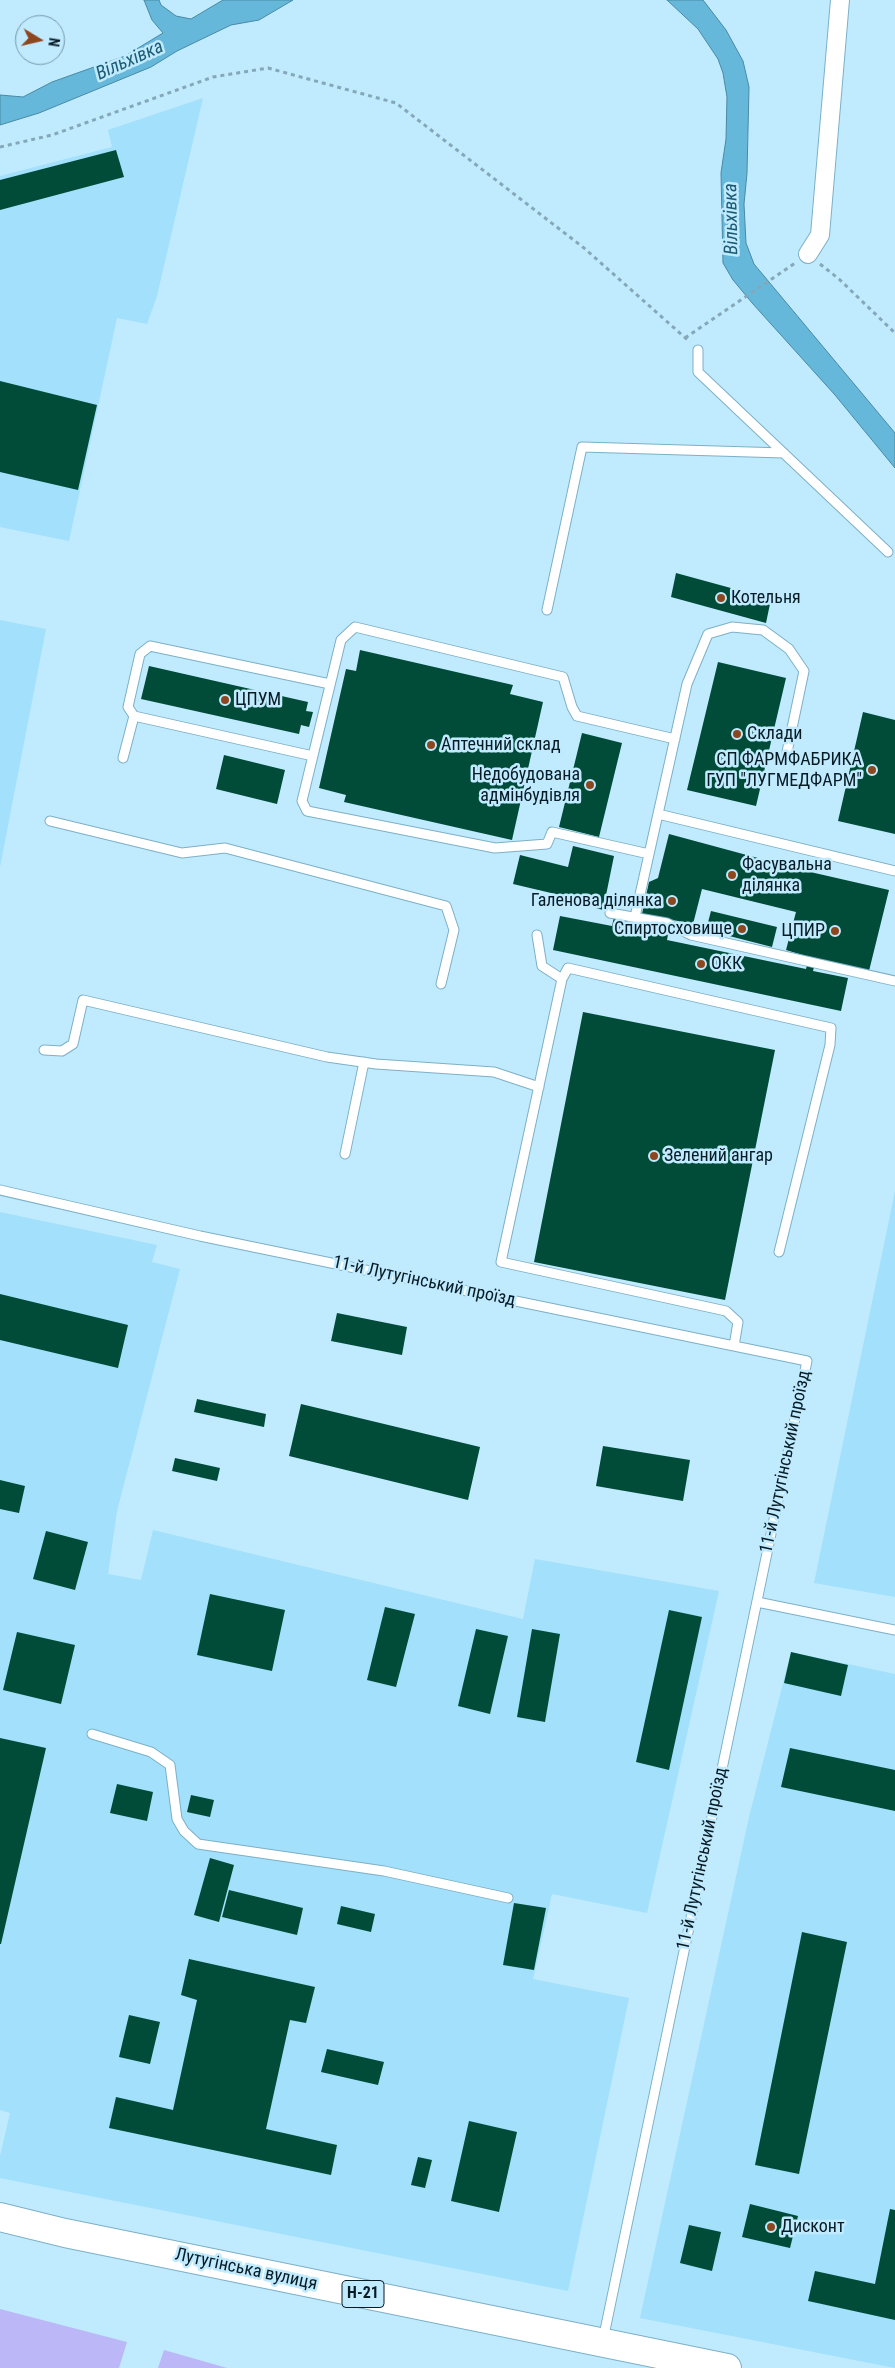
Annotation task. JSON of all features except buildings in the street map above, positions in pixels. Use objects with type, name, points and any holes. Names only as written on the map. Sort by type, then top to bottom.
[{"type":"main road","name":"Лутугінська вулиця","points":[[0,2217],[65,2233],[727,2368]]},
{"type":"street","points":[[808,254],[820,235],[840,0]]},
{"type":"lane","points":[[698,350],[698,372],[888,552]]},
{"type":"lane","points":[[547,610],[582,447],[784,453]]},
{"type":"lane","points":[[634,917],[687,684],[708,634],[732,626],[763,630],[790,649],[804,671],[787,752]]},
{"type":"lane","points":[[649,854],[552,832],[547,844],[496,848],[307,811],[302,801],[341,640],[355,627],[563,678],[572,707],[577,716],[675,739]]},
{"type":"lane","points":[[313,756],[134,716],[128,707],[140,654],[150,646],[330,684]]},
{"type":"lane","points":[[123,758],[134,716]]},
{"type":"lane","points":[[658,814],[895,871]]},
{"type":"lane","points":[[50,821],[182,852],[225,848],[446,906],[454,930],[442,984]]},
{"type":"lane","points":[[610,912],[667,924],[691,935],[895,981]]},
{"type":"lane","points":[[537,935],[542,966],[562,979]]},
{"type":"lane","points":[[734,1346],[738,1322],[726,1311],[501,1262],[562,979],[568,968],[831,1028],[830,1045],[779,1252]]},
{"type":"lane","points":[[44,1050],[62,1051],[73,1044],[83,1000],[327,1057],[364,1062],[494,1072],[539,1087]]},
{"type":"lane","points":[[345,1154],[364,1062]]},
{"type":"lane","name":"11-й Лутугінський проїзд","points":[[0,1190],[200,1236],[807,1361],[602,2342]]},
{"type":"lane","points":[[757,1602],[895,1630]]},
{"type":"lane","points":[[92,1734],[151,1752],[170,1765],[177,1819],[184,1831],[198,1844],[384,1871],[508,1898]]},
{"type":"path","points":[[0,147],[52,135],[213,77],[268,68],[396,103],[584,248],[698,350]]},
{"type":"path","points":[[808,254],[839,278],[895,333]]},
{"type":"path","points":[[685,338],[777,273]]},
{"type":"shaded area","points":[[203,98],[157,296],[147,324],[117,318],[69,541],[0,527],[0,176],[112,147],[108,130]]},
{"type":"shaded area","points":[[0,620],[46,629],[0,867]]},
{"type":"shaded area","points":[[895,1191],[895,1597],[814,1583]]},
{"type":"shaded area","points":[[0,1212],[157,1245],[152,1262],[180,1269],[117,1511],[108,1574],[141,1580],[153,1530],[523,1619],[535,1559],[719,1591],[647,1913],[552,1894],[533,1979],[629,1998],[568,2291],[0,2178],[0,2156],[10,2113],[0,2110]]},
{"type":"shaded area","points":[[791,1652],[895,1674],[895,2368],[640,2318],[749,1817]]},
{"type":"shaded area","points":[[0,2309],[127,2342],[119,2368],[0,2368]]},
{"type":"shaded area","points":[[164,2350],[227,2368],[158,2368]]},
{"type":"water","name":"Вільхівка","points":[[144,0],[159,0],[161,5],[176,16],[191,19],[223,0],[293,0],[259,20],[231,25],[177,51],[151,67],[39,113],[0,125],[0,95],[23,97],[52,82],[125,56],[163,33],[152,20]]},
{"type":"water","name":"Вільхівка","points":[[667,0],[703,0],[726,30],[743,61],[749,87],[747,173],[744,204],[746,243],[754,264],[895,433],[895,468],[835,395],[753,304],[733,280],[723,263],[721,173],[726,139],[727,97],[723,73],[718,59],[698,29]]},
{"type":"place","name":"Котельня","points":[[721,598]]},
{"type":"place","name":"ЦПУМ","points":[[225,700]]},
{"type":"place","name":"Склади","points":[[737,734]]},
{"type":"place","name":"Аптечний склад","points":[[431,745]]},
{"type":"place","name":"СП ФАРМФАБРИКА ГУП \"ЛУГМЕДФАРМ\"","points":[[872,770]]},
{"type":"place","name":"Недобудована адмінбудівля","points":[[590,785]]},
{"type":"place","name":"Фасувальна ділянка","points":[[732,875]]},
{"type":"place","name":"Галенова ділянка","points":[[672,901]]},
{"type":"place","name":"Спиртосховище","points":[[742,929]]},
{"type":"place","name":"ЦПИР","points":[[835,931]]},
{"type":"place","name":"ОКК","points":[[701,964]]},
{"type":"place","name":"Зелений ангар","points":[[654,1156]]},
{"type":"place","name":"Дисконт","points":[[771,2227]]}]
